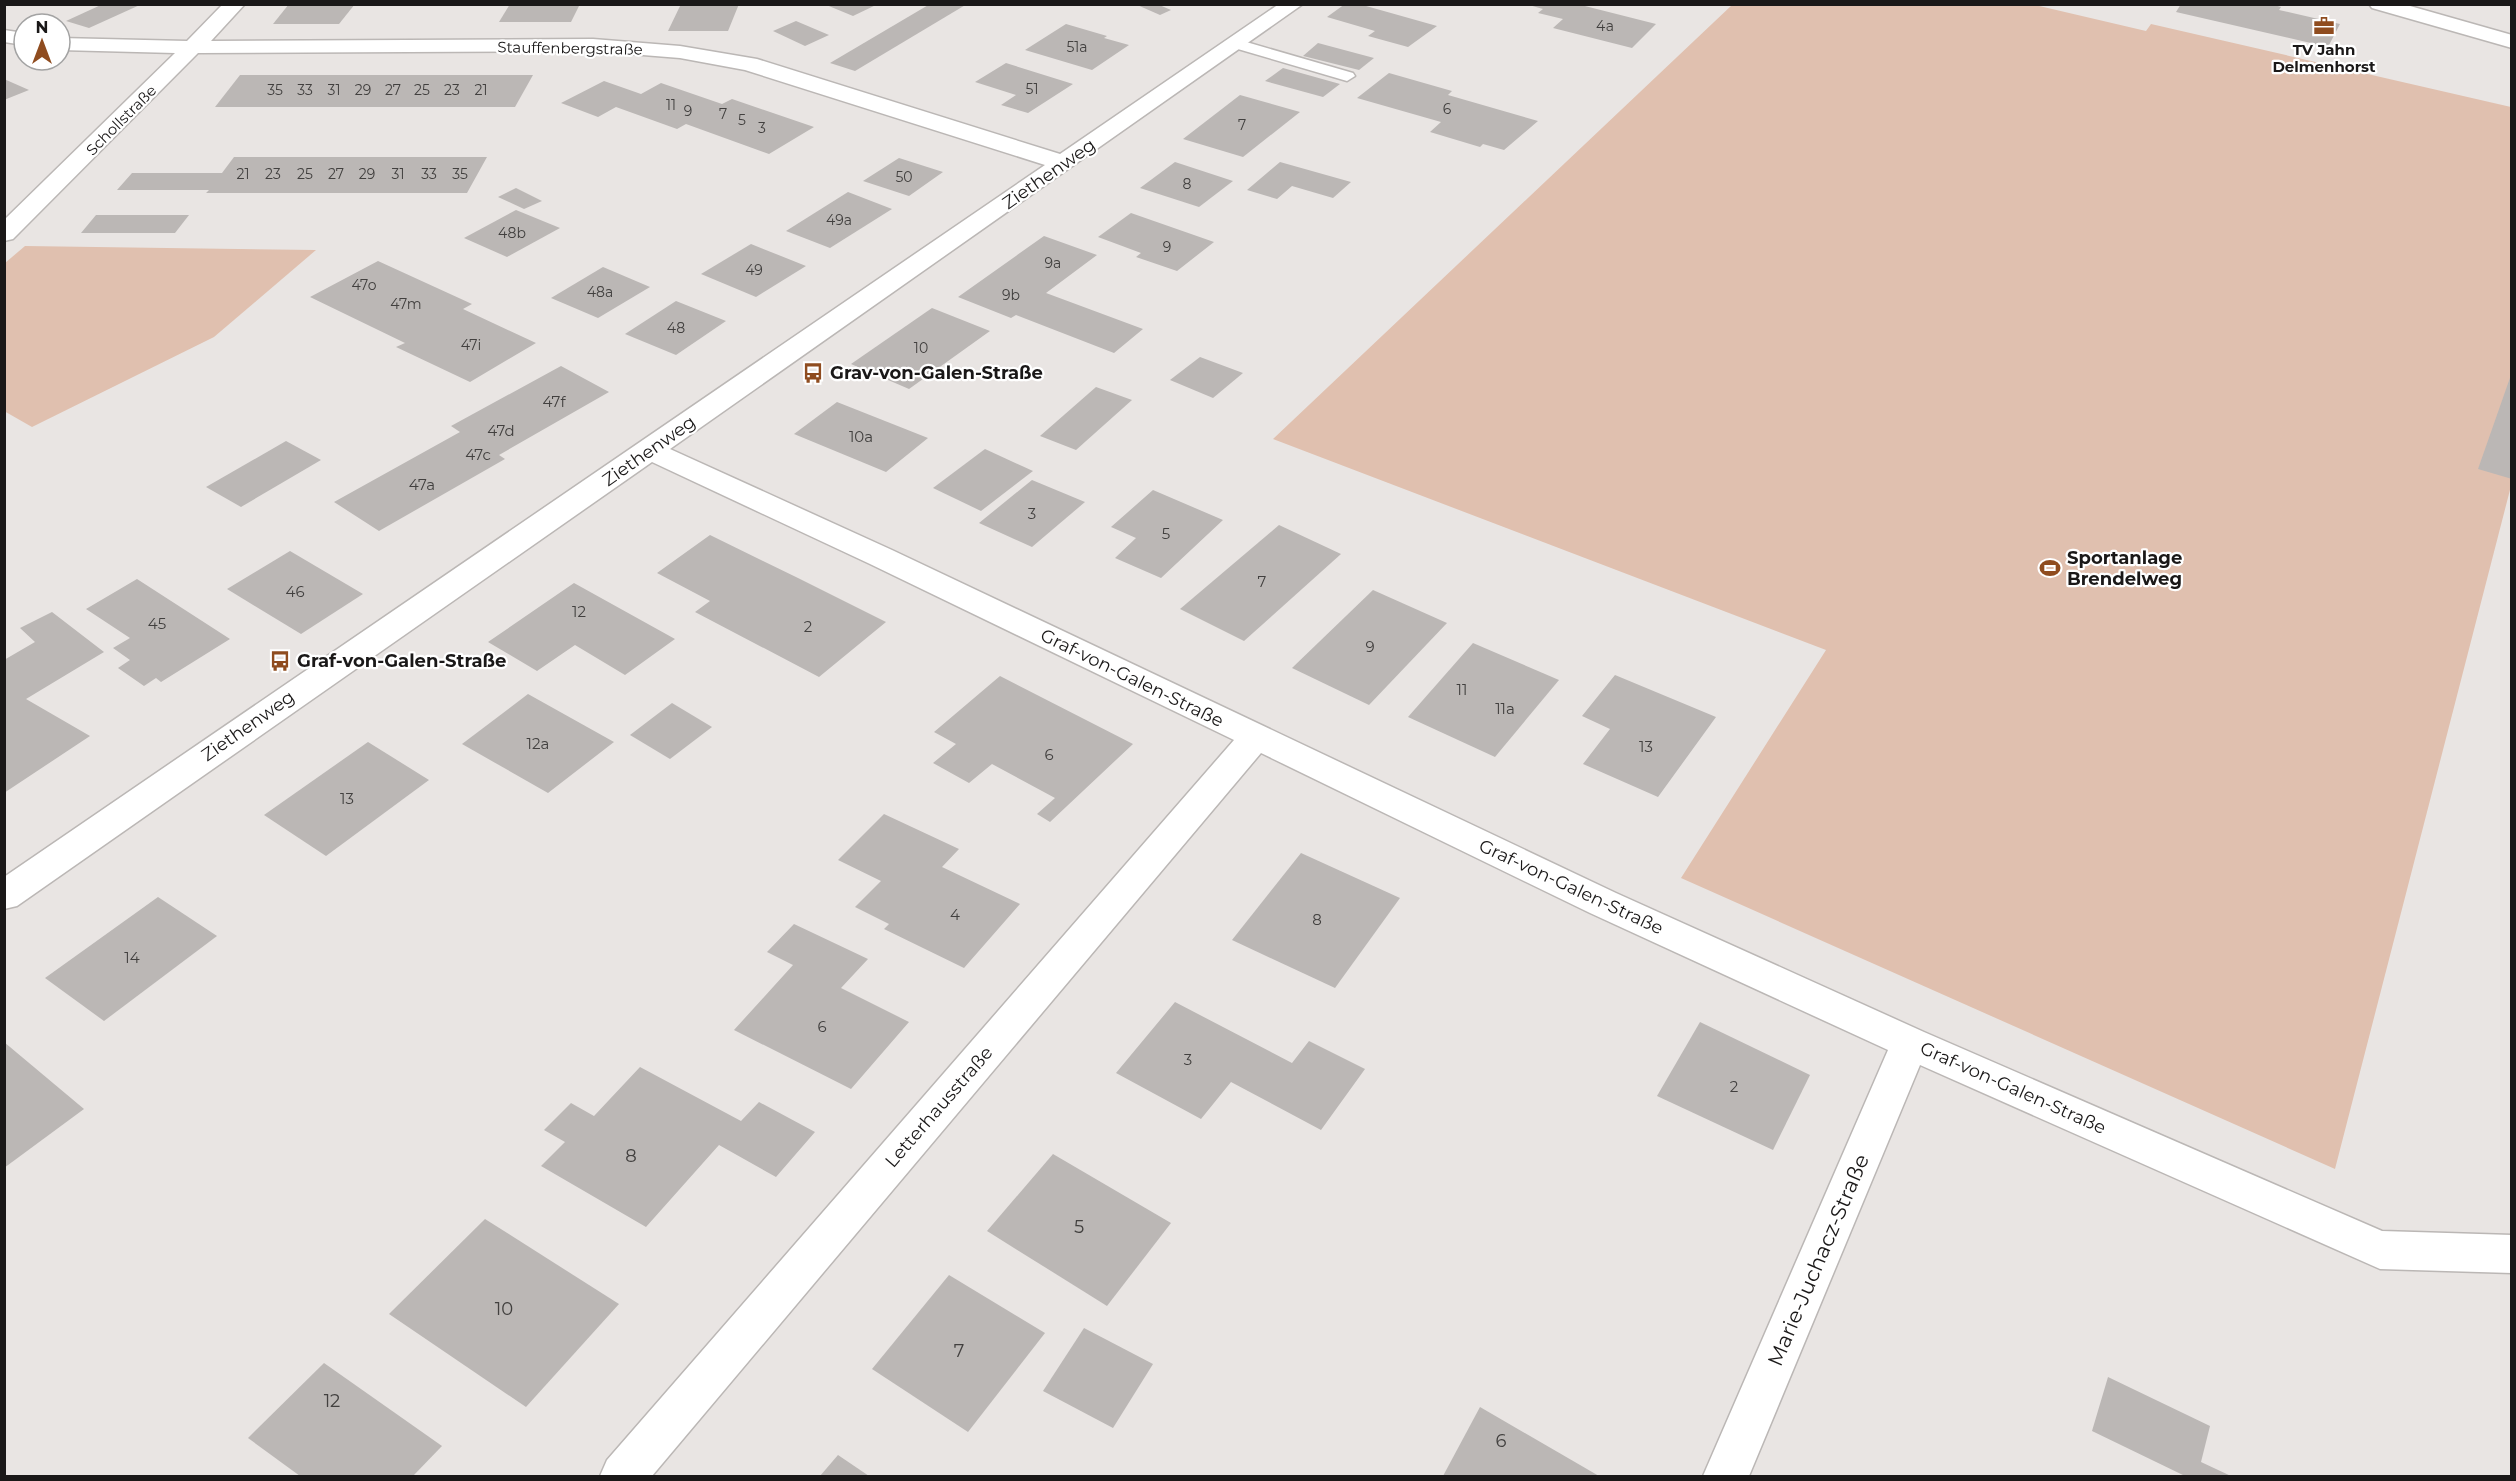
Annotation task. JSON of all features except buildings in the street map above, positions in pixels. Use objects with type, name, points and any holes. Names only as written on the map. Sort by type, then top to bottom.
[{"type":"street","name":"Schollstraße","points":[[4,234],[235,4]]},
{"type":"street","name":"Ziethenweg","points":[[4,896],[315,679],[651,451],[1293,4]]},
{"type":"street","points":[[2379,4],[2511,42]]},
{"type":"street","name":"Stauffenbergstraße","points":[[72,44],[193,47],[593,45],[680,52],[749,64],[1064,163]]},
{"type":"street","name":"Graf-von-Galen-Straße","points":[[651,451],[881,557],[1603,903],[1910,1043],[2380,1250],[2511,1254]]},
{"type":"street","name":"Letterhausstraße","points":[[623,1476],[1256,738]]},
{"type":"street","name":"Marie-Juchacz-Straße","points":[[1726,1476],[1910,1043]]},
{"type":"lane","points":[[1236,44],[1347,76]]},
{"type":"shaded area","name":"Sportanlage Brendelweg","points":[[1732,5],[2035,5],[2146,31],[2151,24],[2511,107],[2511,486],[2335,1169],[1681,878],[1826,650],[1273,439]]},
{"type":"shaded area","points":[[25,246],[316,250],[214,337],[32,427],[4,411],[5,263]]},
{"type":"place","name":"TV Jahn Delmenhorst","points":[[2324,26]]},
{"type":"place","name":"Grav-von-Galen-Straße","points":[[813,373]]},
{"type":"place","name":"Sportanlage Brendelweg","points":[[2050,568]]},
{"type":"place","name":"Graf-von-Galen-Straße","points":[[280,661]]}]
